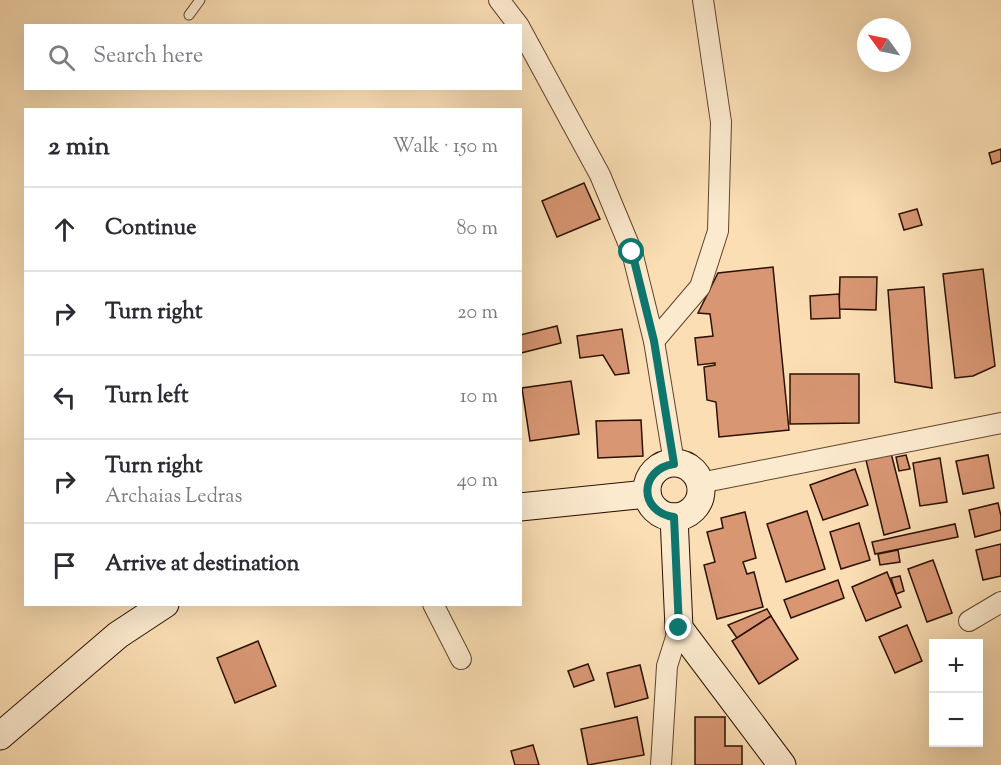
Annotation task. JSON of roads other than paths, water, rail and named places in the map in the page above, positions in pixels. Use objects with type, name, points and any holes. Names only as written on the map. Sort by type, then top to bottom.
[{"type":"street","points":[[499,0],[518,24]]},
{"type":"street","points":[[654,341],[700,287],[718,231],[721,122],[704,0]]},
{"type":"street","points":[[522,31],[600,175],[632,252],[654,341],[674,464]]},
{"type":"street","points":[[700,483],[1001,423]]},
{"type":"street","points":[[674,464],[687,467],[697,476],[701,491],[695,506],[682,516],[674,517],[659,513],[647,494],[647,487],[654,473],[666,465],[674,464]]},
{"type":"street","points":[[522,507],[647,494]]},
{"type":"street","points":[[661,765],[667,666],[679,628],[674,517]]},
{"type":"street","points":[[969,621],[1001,602]]},
{"type":"street","points":[[0,736],[118,635],[162,606]]},
{"type":"street","points":[[434,606],[461,659]]},
{"type":"street","points":[[679,628],[782,765]]},
{"type":"lane","points":[[189,15],[200,0]]}]
